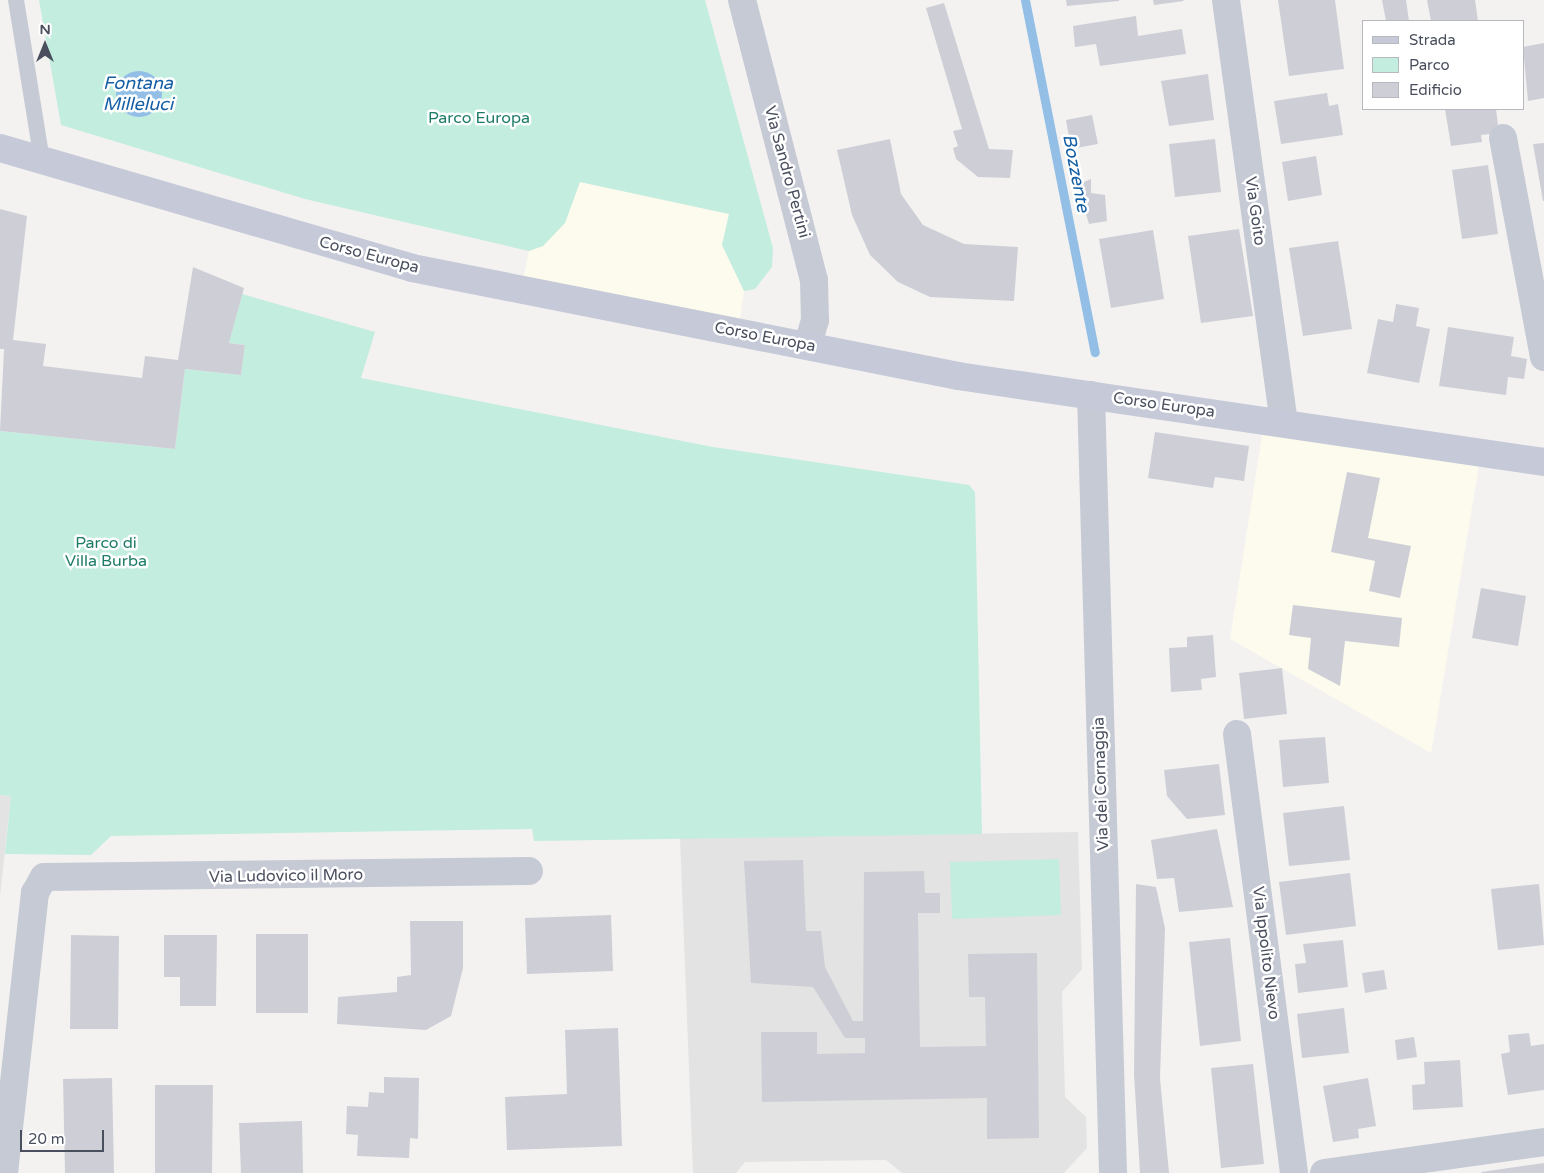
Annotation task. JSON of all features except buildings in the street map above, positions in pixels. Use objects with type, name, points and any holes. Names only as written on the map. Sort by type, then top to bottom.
[{"type":"main road","name":"Corso Europa","points":[[0,148],[378,260],[958,376],[1284,421],[1544,462]]},
{"type":"street","name":"Via Sandro Pertini","points":[[742,0],[814,280],[815,320],[808,345]]},
{"type":"street","name":"Via Goito","points":[[1226,0],[1284,421]]},
{"type":"street","points":[[1503,138],[1544,357]]},
{"type":"street","name":"Via dei Cornaggia","points":[[1091,395],[1113,1173]]},
{"type":"street","name":"Via Ippolito Nievo","points":[[1238,734],[1294,1173]]},
{"type":"street","name":"Via Ludovico il Moro","points":[[4,1173],[35,893],[44,877],[529,871]]},
{"type":"street","points":[[1324,1173],[1544,1142]]},
{"type":"lane","points":[[16,0],[42,161]]},
{"type":"shaded area","points":[[580,182],[729,214],[722,245],[744,291],[739,327],[521,288],[529,251],[543,246],[564,223]]},
{"type":"shaded area","points":[[1264,423],[1480,459],[1431,753],[1230,639]]},
{"type":"shaded area","points":[[0,795],[11,796],[0,896]]},
{"type":"shaded area","points":[[1078,832],[1082,969],[1062,992],[1065,1097],[1086,1117],[1087,1148],[1064,1173],[902,1173],[886,1160],[745,1162],[736,1173],[693,1173],[680,838]]},
{"type":"green space","name":"Parco Europa","points":[[39,0],[705,0],[773,248],[772,267],[755,289],[744,291],[722,245],[729,214],[580,182],[565,223],[543,246],[529,251],[305,199],[61,125]]},
{"type":"green space","name":"Parco di Villa Burba","points":[[242,294],[375,332],[361,378],[713,447],[969,485],[975,492],[982,834],[534,841],[532,829],[111,836],[91,855],[5,854],[11,796],[0,795],[0,431],[175,449],[185,369],[241,375],[245,345],[229,343]]},
{"type":"green space","points":[[1059,859],[1061,915],[952,919],[950,862]]},
{"type":"water","name":"Fontana Milleluci","points":[[134,71],[144,71],[158,81],[162,94],[158,107],[152,113],[144,117],[134,117],[120,107],[116,99],[116,89],[126,75]]},
{"type":"waterway","name":"Bozzente","points":[[1025,0],[1095,352]]}]
